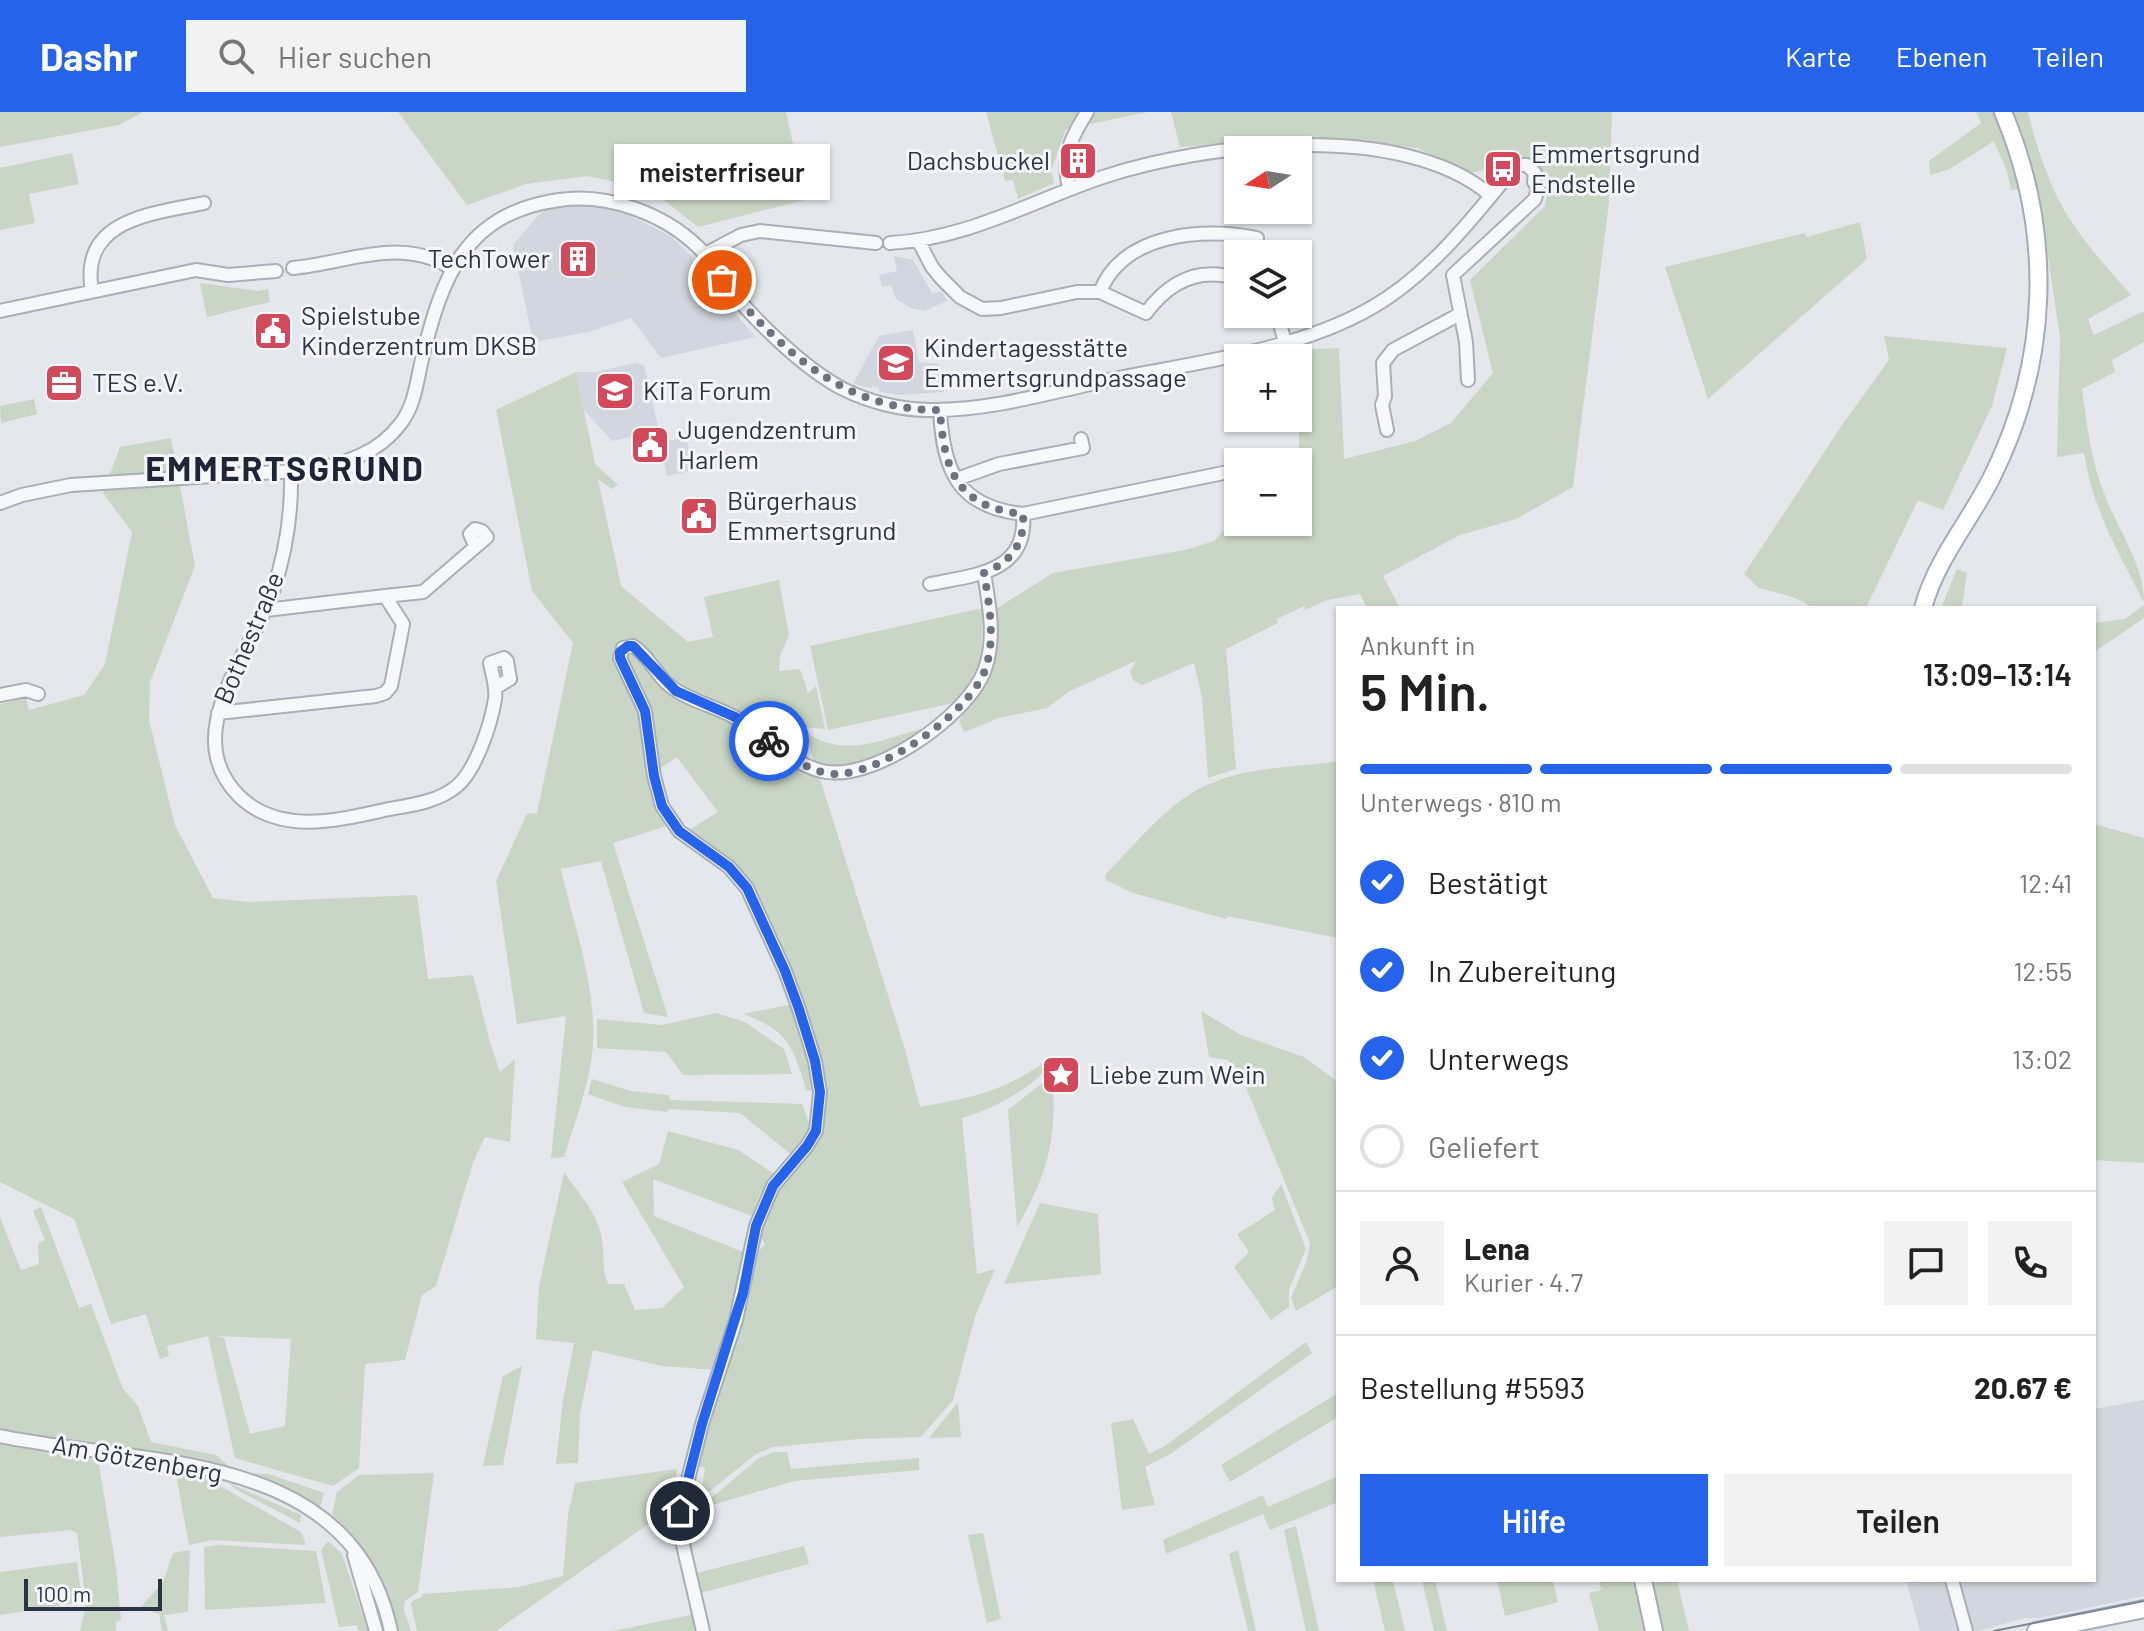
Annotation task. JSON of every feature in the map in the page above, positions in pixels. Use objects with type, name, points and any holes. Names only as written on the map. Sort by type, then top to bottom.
[{"type":"main road","points":[[1924,606],[1942,560],[1990,481],[2007,445],[2024,397],[2035,348],[2040,288],[2035,219],[2023,165],[2003,112]]},
{"type":"main road","points":[[1643,1582],[1654,1631]]},
{"type":"main road","points":[[2036,1631],[2144,1609]]},
{"type":"street","points":[[1069,189],[1065,167],[1067,149],[1087,112]]},
{"type":"street","points":[[890,243],[918,240],[988,223],[1069,189],[1129,169],[1193,154],[1238,148],[1312,146],[1373,151],[1434,163],[1459,172],[1490,195]]},
{"type":"street","points":[[5,501],[71,485],[291,472],[326,467],[359,457],[381,443],[400,425],[411,405],[436,304],[454,263],[481,234],[513,213],[559,199],[613,202],[654,218],[686,237],[705,254],[738,299],[826,379],[879,402],[905,408],[940,410],[997,403],[1290,341],[1341,323],[1385,299],[1425,267],[1516,165],[1527,165],[1535,173],[1538,193],[1531,204],[1454,272],[1466,342],[1468,380]]},
{"type":"street","points":[[92,291],[89,277],[91,259],[96,246],[108,233],[144,218],[204,203]]},
{"type":"street","points":[[705,254],[741,235],[760,231],[876,243]]},
{"type":"street","points":[[1100,292],[1109,275],[1130,256],[1164,240],[1214,232],[1257,238]]},
{"type":"street","points":[[918,240],[941,278],[960,297],[982,309],[1077,292],[1100,292],[1146,313],[1158,297],[1184,279],[1224,276]]},
{"type":"street","points":[[293,268],[376,252],[401,251],[454,263]]},
{"type":"street","points":[[0,311],[196,270],[228,275],[276,271]]},
{"type":"street","points":[[1387,430],[1382,405],[1385,396],[1385,358],[1393,350],[1460,314]]},
{"type":"street","points":[[1284,328],[1290,341]]},
{"type":"street","points":[[940,410],[943,442],[957,479],[975,501],[987,507],[1023,514],[1224,473]]},
{"type":"street","points":[[957,479],[1008,462],[1083,448],[1081,439]]},
{"type":"street","name":"Bothestraße","points":[[291,472],[287,534],[266,610],[226,690],[218,713],[216,751],[223,772],[237,794],[268,815],[318,822],[429,801],[457,786],[469,771],[478,754],[495,699],[495,688]]},
{"type":"street","points":[[930,584],[984,573],[1005,562],[1022,536],[1023,514]]},
{"type":"street","points":[[266,610],[423,592],[478,544]]},
{"type":"street","points":[[703,1631],[680,1532],[680,1511],[702,1424],[743,1293],[756,1226],[773,1186],[816,1131],[820,1092],[815,1061],[799,1009],[747,888],[729,867],[679,831],[662,806],[654,776],[645,711],[620,652],[633,646],[676,691],[735,717],[801,764],[832,774],[851,771],[914,744],[952,716],[978,684],[989,656],[990,638],[990,606],[984,573]]},
{"type":"street","points":[[218,713],[348,700],[385,693],[394,680],[403,624],[385,596]]},
{"type":"street","points":[[0,695],[26,690],[38,694]]},
{"type":"street","name":"Am Götzenberg","points":[[0,1436],[150,1456],[216,1470],[270,1490],[315,1512],[352,1548],[373,1578],[391,1631]]},
{"type":"street","points":[[352,1548],[376,1631]]},
{"type":"street","points":[[1953,1582],[1966,1631]]},
{"type":"shaded area","points":[[582,203],[624,212],[672,237],[706,271],[716,290],[755,337],[661,358],[631,318],[588,332],[533,342],[513,245],[543,210]]},
{"type":"shaded area","points":[[894,256],[913,260],[932,293],[942,292],[947,301],[924,311],[896,299],[891,285],[882,287],[879,275],[897,271]]},
{"type":"shaded area","name":"Kindertagesstätte Emmertsgrundpassage","points":[[913,330],[919,362],[939,364],[944,392],[900,395],[853,384],[879,336]]},
{"type":"shaded area","name":"KiTa Forum","points":[[634,363],[644,365],[659,431],[612,441],[584,410],[576,372],[596,372]]},
{"type":"shaded area","points":[[686,437],[694,470],[667,476],[660,443]]},
{"type":"shaded area","points":[[2144,1400],[2144,1596],[2039,1618],[2025,1618],[1978,1631],[1920,1631],[1907,1582],[2096,1582],[2096,1409]]},
{"type":"green space","points":[[0,112],[143,112],[119,125],[0,147]]},
{"type":"green space","points":[[398,112],[786,112],[805,200],[698,227],[650,189],[587,176],[526,184],[467,205]]},
{"type":"green space","points":[[986,112],[1148,112],[1066,129],[1051,171],[1054,183],[1018,199],[1013,180],[1005,181]]},
{"type":"green space","points":[[1171,112],[1612,112],[1609,202],[1573,487],[1516,519],[1460,535],[1383,576],[1399,606],[1366,606],[1360,594],[1327,600],[1305,610],[1304,606],[1277,619],[1278,623],[1226,649],[1236,769],[1208,778],[1202,697],[1194,663],[1142,685],[1133,680],[1130,672],[1136,661],[1070,691],[1047,708],[999,718],[964,732],[959,721],[992,667],[994,610],[1053,573],[1185,550],[1214,541],[1224,530],[1224,536],[1312,536],[1312,448],[1299,448],[1299,432],[1312,432],[1312,349],[1339,348],[1344,459],[1415,441],[1451,423],[1493,373],[1470,280],[1545,206],[1550,177],[1526,162],[1470,173],[1417,148],[1312,139],[1312,136],[1224,136],[1224,144],[1180,147]]},
{"type":"green space","points":[[1976,112],[1995,112],[2022,189],[2011,190],[2007,171],[1994,141],[1948,170],[1930,175],[1929,161],[1981,123]]},
{"type":"green space","points":[[2013,112],[2028,112],[2042,160],[2062,206],[2085,241],[2131,295],[2088,319],[2094,335],[2144,311],[2144,342],[2112,360],[2115,372],[2082,389],[2097,471],[2140,575],[2144,602],[2100,512],[2084,453],[2057,457],[2060,338],[2039,195]]},
{"type":"green space","points":[[72,153],[79,184],[29,194],[35,223],[0,230],[0,168]]},
{"type":"green space","points":[[1860,222],[1867,259],[1708,399],[1665,267],[1805,233],[1807,237]]},
{"type":"green space","points":[[200,283],[258,291],[268,289],[270,302],[207,317]]},
{"type":"green space","points":[[1884,336],[2007,348],[1992,406],[1943,510],[1918,500],[1867,606],[1810,606],[1793,597],[1759,588],[1744,574],[1842,425],[1889,360]]},
{"type":"green space","points":[[576,372],[595,464],[618,485],[612,489],[598,479],[621,586],[688,642],[713,637],[704,597],[779,580],[789,635],[780,656],[779,671],[800,669],[808,693],[816,686],[825,729],[801,727],[806,760],[820,779],[904,1046],[920,1107],[987,1092],[1048,1060],[1050,1067],[1009,1098],[962,1118],[977,1274],[995,1269],[975,1317],[953,1400],[921,1437],[773,1447],[756,1454],[700,1499],[705,1468],[698,1466],[711,1407],[754,1255],[765,1245],[759,1233],[775,1192],[821,1131],[826,1105],[824,1079],[792,976],[764,910],[743,875],[686,832],[718,812],[677,757],[658,770],[670,825],[613,843],[668,1017],[644,1013],[601,861],[561,869],[586,968],[593,1043],[585,1090],[564,1157],[551,1158],[566,1016],[517,1024],[496,881],[527,814],[537,813],[573,643],[532,591],[496,410]]},
{"type":"green space","points":[[34,399],[37,414],[1,423],[0,406]]},
{"type":"green space","points":[[171,438],[195,566],[150,682],[149,720],[175,825],[213,898],[248,902],[417,895],[428,979],[473,975],[500,1072],[515,1059],[510,1142],[485,1137],[473,1163],[436,1286],[422,1295],[405,1360],[365,1364],[359,1468],[333,1486],[235,1458],[208,1336],[167,1346],[169,1356],[160,1359],[146,1314],[111,1324],[74,1219],[0,1182],[0,704],[26,697],[29,710],[84,695],[105,664],[132,532],[103,493],[120,447]],"holes":[[[217,1336],[291,1339],[285,1426],[250,1434],[224,1338]]]},
{"type":"green space","points":[[1957,569],[1967,573],[1962,606],[1942,606]]},
{"type":"green space","points":[[2144,605],[2144,618],[2096,651],[2096,623],[2125,619]]},
{"type":"green space","points":[[983,608],[981,658],[963,701],[828,730],[810,646]]},
{"type":"green space","points":[[934,726],[892,751],[840,769],[814,764],[806,732],[822,741],[853,746]]},
{"type":"green space","points":[[1336,761],[1336,938],[1227,916],[1226,919],[1133,893],[1106,880],[1105,875],[1181,800],[1226,777]]},
{"type":"green space","points":[[2096,825],[2144,838],[2144,1163],[2096,1160]]},
{"type":"green space","points":[[793,1004],[815,1090],[807,1091],[793,1052],[780,1034],[743,1014]]},
{"type":"green space","points":[[1201,1011],[1241,1035],[1304,1057],[1336,1081],[1336,1287],[1296,1311],[1291,1298],[1306,1263],[1310,1243],[1240,1073],[1228,1060],[1209,1057]]},
{"type":"green space","points":[[716,1013],[745,1022],[784,1049],[792,1074],[683,1075],[666,1052],[597,1048],[597,1019],[662,1025]]},
{"type":"green space","points":[[1052,1075],[1053,1117],[1048,1154],[1036,1190],[1017,1227],[1008,1110]]},
{"type":"green space","points":[[592,1079],[631,1091],[669,1095],[670,1100],[802,1104],[811,1129],[793,1156],[740,1113],[669,1109],[667,1112],[625,1107],[588,1094]]},
{"type":"green space","points":[[668,1131],[738,1150],[776,1175],[759,1196],[752,1216],[653,1179],[654,1216],[743,1252],[736,1301],[716,1370],[662,1366],[593,1350],[580,1414],[578,1463],[556,1464],[563,1400],[574,1343],[536,1339],[539,1286],[564,1172],[597,1221],[608,1284],[624,1284],[635,1310],[662,1308],[684,1287],[622,1182],[659,1164]]},
{"type":"green space","points":[[1281,1184],[1306,1249],[1289,1289],[1289,1307],[1271,1320],[1234,1267],[1249,1252],[1237,1234],[1275,1210],[1272,1198]]},
{"type":"green space","points":[[1040,1203],[1098,1214],[1101,1274],[1004,1284]]},
{"type":"green space","points":[[41,1207],[79,1308],[91,1304],[123,1389],[138,1406],[151,1442],[216,1455],[229,1466],[143,1450],[0,1431],[0,1217],[21,1270],[39,1264],[38,1244],[45,1240],[33,1211]]},
{"type":"green space","points":[[1306,1342],[1312,1353],[1172,1453],[1145,1467],[1155,1505],[1122,1510],[1111,1423],[1133,1419],[1149,1454],[1165,1446]]},
{"type":"green space","points":[[522,1366],[503,1465],[483,1466],[503,1376]]},
{"type":"green space","points":[[1336,1394],[1336,1418],[1230,1482],[1221,1465]]},
{"type":"green space","points":[[958,1402],[961,1437],[929,1438]]},
{"type":"green space","points":[[0,1443],[98,1459],[116,1567],[121,1620],[116,1622],[116,1631],[80,1631],[86,1603],[77,1533],[71,1530],[0,1537]]},
{"type":"green space","points":[[774,1452],[787,1452],[791,1469],[919,1458],[919,1470],[794,1481],[682,1514],[715,1495],[759,1458]]},
{"type":"green space","points":[[677,1469],[674,1506],[496,1631],[417,1631],[411,1605],[423,1594],[519,1587],[563,1576],[568,1515],[575,1483]]},
{"type":"green space","points":[[175,1470],[212,1478],[213,1482],[301,1532],[306,1545],[212,1540],[189,1545]]},
{"type":"green space","points":[[242,1473],[269,1474],[324,1493],[320,1508]]},
{"type":"green space","points":[[434,1473],[418,1592],[405,1601],[404,1610],[411,1631],[397,1631],[387,1596],[373,1568],[332,1514],[337,1492],[359,1475]]},
{"type":"green space","points":[[1336,1477],[1336,1503],[1270,1530],[1263,1514],[1166,1554],[1163,1540],[1263,1495],[1268,1507]]},
{"type":"green space","points":[[229,1483],[301,1515],[300,1523],[235,1489]]},
{"type":"green space","points":[[1296,1526],[1319,1631],[1306,1631],[1284,1530]]},
{"type":"green space","points":[[983,1533],[1001,1619],[987,1623],[968,1535]]},
{"type":"green space","points":[[328,1541],[342,1554],[368,1631],[358,1631],[357,1625],[339,1627],[321,1550]]},
{"type":"green space","points":[[218,1545],[316,1551],[326,1603],[205,1610],[204,1547]]},
{"type":"green space","points":[[804,1546],[809,1564],[697,1594],[693,1574]]},
{"type":"green space","points":[[190,1550],[188,1612],[164,1615],[168,1631],[162,1631],[159,1614],[140,1608],[163,1582],[173,1553]]},
{"type":"green space","points":[[1238,1550],[1256,1631],[1248,1631],[1229,1554]]},
{"type":"green space","points":[[77,1562],[82,1602],[0,1615],[0,1572]]},
{"type":"green space","points":[[1373,1582],[1393,1582],[1405,1631],[1385,1631]]},
{"type":"green space","points":[[1422,1582],[1435,1582],[1447,1631],[1434,1631]]},
{"type":"green space","points":[[1497,1582],[1553,1582],[1558,1602],[1505,1616]]},
{"type":"green space","points":[[1599,1582],[1633,1582],[1644,1631],[1599,1631],[1589,1593],[1601,1590]]},
{"type":"green space","points":[[1649,1582],[1677,1582],[1689,1631],[1661,1631]]},
{"type":"green space","points":[[695,1614],[699,1631],[613,1631]]},
{"type":"tram line","points":[[1994,1631],[2144,1601]]},
{"type":"way so far","points":[[722,280],[795,354],[826,379],[861,397],[879,402],[905,408],[940,410],[943,442],[952,471],[967,493],[987,507],[1023,514],[1019,545],[1005,562],[984,573],[990,606],[989,656],[978,684],[952,716],[914,744],[868,766],[840,774],[821,772],[801,764],[769,741]]},
{"type":"place","name":"Dachsbuckel","points":[[1078,161]]},
{"type":"place","name":"Emmertsgrund Endstelle","points":[[1503,169]]},
{"type":"place","name":"TechTower","points":[[578,259]]},
{"type":"place","name":"meisterfriseur","points":[[722,280]]},
{"type":"place","name":"Spielstube Kinderzentrum DKSB","points":[[273,331]]},
{"type":"place","name":"Kindertagesstätte Emmertsgrundpassage","points":[[896,363]]},
{"type":"place","name":"TES e.V.","points":[[64,383]]},
{"type":"place","name":"KiTa Forum","points":[[615,391]]},
{"type":"place","name":"Jugendzentrum Harlem","points":[[650,445]]},
{"type":"place","name":"Bürgerhaus Emmertsgrund","points":[[699,516]]},
{"type":"place","name":"Liebe zum Wein","points":[[1061,1075]]},
{"type":"district","name":"EMMERTSGRUND","points":[[285,469]]},
{"type":"route","points":[[680,1511],[702,1424],[736,1320],[756,1226],[773,1186],[816,1131],[820,1092],[815,1061],[799,1009],[747,888],[729,867],[679,831],[662,806],[654,776],[645,711],[620,652],[633,646],[676,691],[735,717],[769,741]]}]
